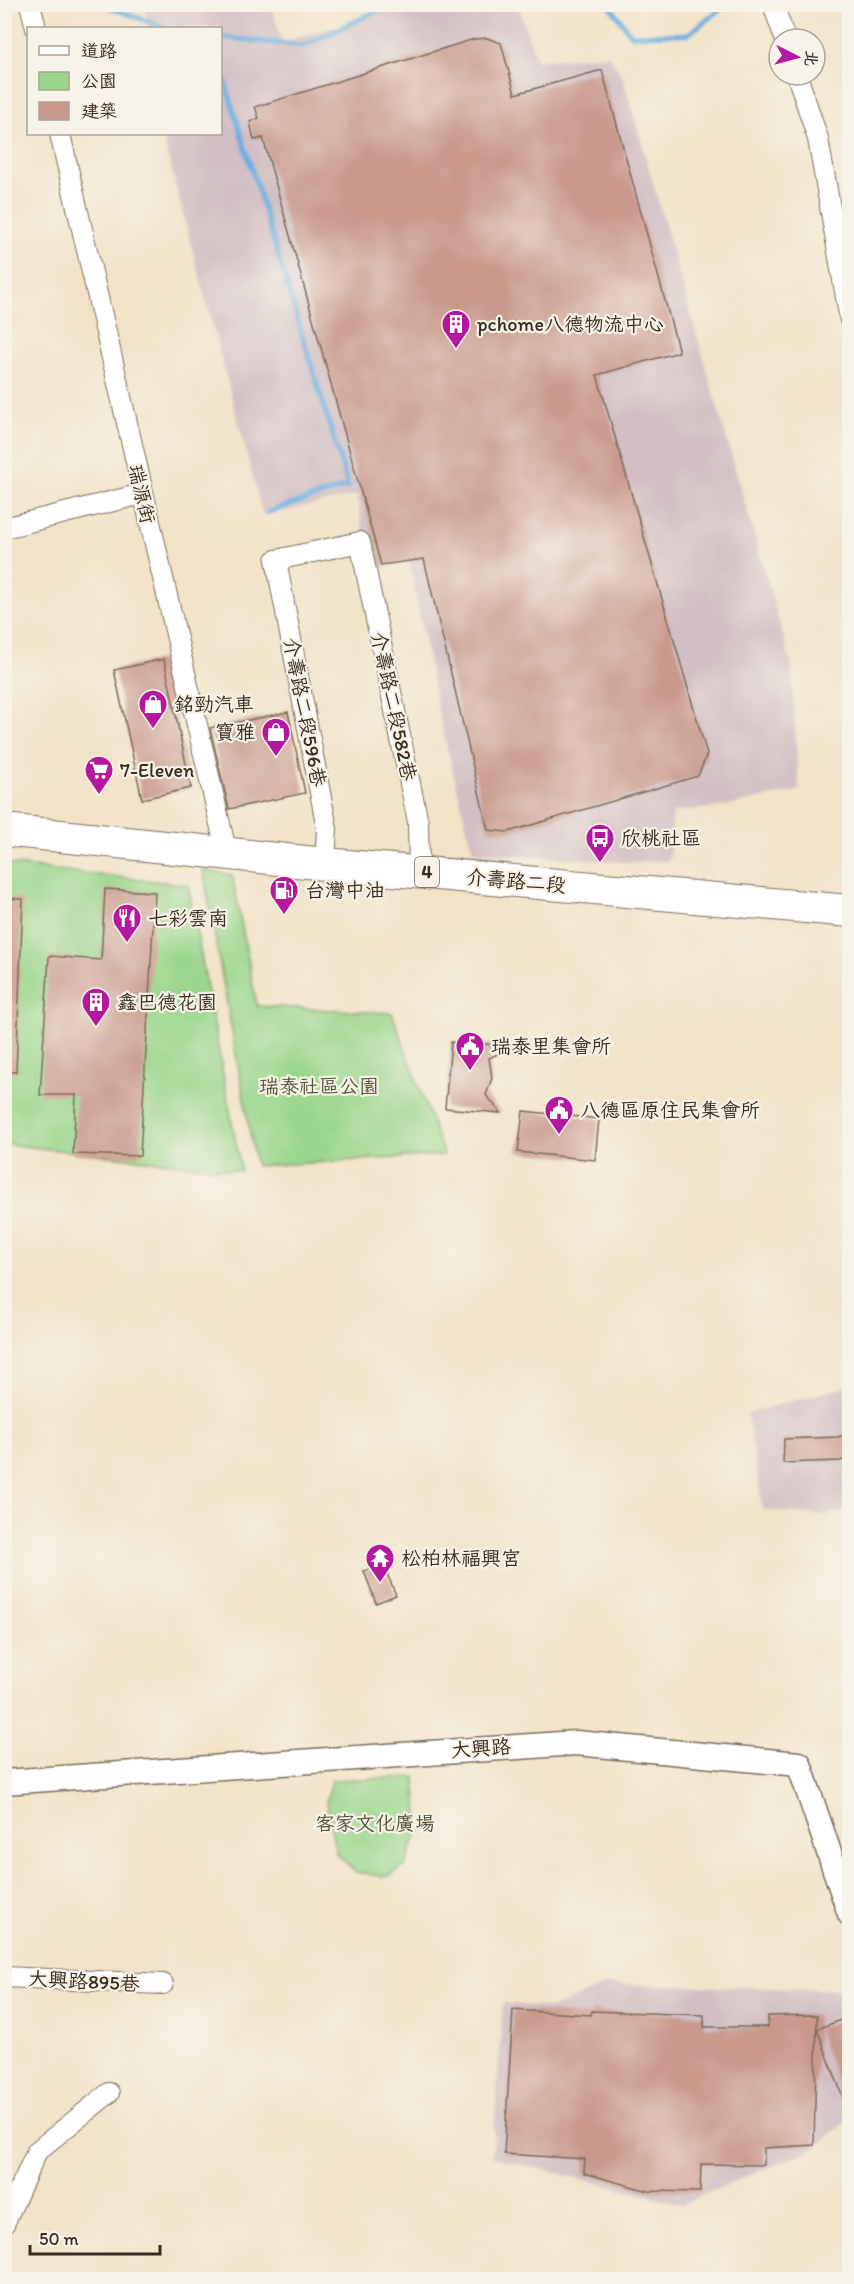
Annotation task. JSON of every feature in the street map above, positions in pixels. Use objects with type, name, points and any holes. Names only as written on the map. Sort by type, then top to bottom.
[{"type":"main road","name":"介壽路二段","points":[[4,830],[325,864],[849,911]]},
{"type":"street","points":[[30,4],[36,27]]},
{"type":"street","points":[[773,4],[781,27]]},
{"type":"street","points":[[801,87],[818,139],[849,321]]},
{"type":"street","name":"瑞源街","points":[[60,135],[227,854]]},
{"type":"street","points":[[4,528],[142,494]]},
{"type":"street","name":"介壽路二段582巷","points":[[276,560],[360,542],[418,822],[419,872]]},
{"type":"street","name":"介壽路二段596巷","points":[[276,560],[327,829],[325,864]]},
{"type":"street","name":"大興路","points":[[4,1782],[576,1743],[799,1764],[849,1914]]},
{"type":"street","name":"大興路895巷","points":[[4,1977],[163,1984]]},
{"type":"street","points":[[4,2224],[37,2151],[110,2093]]},
{"type":"shaded area","name":"pchome八德物流中心","points":[[144,5],[271,5],[282,42],[356,21],[384,5],[518,5],[537,61],[609,55],[623,78],[791,663],[799,790],[728,806],[673,812],[669,861],[625,862],[473,852],[440,720],[409,561],[369,571],[357,495],[263,516],[162,135],[222,135],[222,27],[150,27]]},
{"type":"shaded area","points":[[849,1386],[849,1510],[825,1515],[763,1510],[747,1413]]},
{"type":"shaded area","points":[[607,1984],[849,1990],[849,2119],[815,2148],[682,2204],[492,2157],[503,2003],[551,2008]]},
{"type":"green space","points":[[5,864],[188,885],[241,1171],[5,1144]]},
{"type":"green space","name":"瑞泰社區公園","points":[[203,870],[232,875],[257,1006],[392,1013],[444,1155],[256,1166]]},
{"type":"green space","name":"客家文化廣場","points":[[415,1777],[419,1827],[405,1866],[385,1877],[356,1872],[336,1853],[326,1803],[332,1780]]},
{"type":"building","name":"pchome八德物流中心","points":[[487,38],[501,43],[515,94],[602,70],[679,352],[597,375],[707,754],[698,776],[508,832],[488,830],[424,559],[381,565],[263,138],[254,140],[250,122],[259,118],[255,107],[474,39]]},
{"type":"building","name":"銘勁汽車","points":[[164,659],[191,788],[142,799],[114,670]]},
{"type":"building","points":[[288,712],[305,793],[229,809],[210,728]]},
{"type":"building","name":"鑫巴德花園","points":[[105,889],[155,892],[140,1156],[73,1154],[76,1095],[40,1095],[49,956],[101,960]]},
{"type":"building","points":[[4,898],[23,899],[16,1072],[4,1072]]},
{"type":"building","name":"瑞泰里集會所","points":[[451,1042],[515,1046],[489,1058],[492,1078],[486,1095],[501,1113],[445,1108]]},
{"type":"building","name":"八德區原住民集會所","points":[[523,1111],[599,1119],[595,1160],[518,1152]]},
{"type":"building","points":[[849,1433],[849,1458],[840,1461],[783,1463],[784,1439],[838,1437]]},
{"type":"building","name":"松柏林福興宮","points":[[383,1564],[396,1595],[376,1603],[364,1571]]},
{"type":"building","points":[[513,2010],[591,2015],[592,2011],[704,2015],[704,2027],[768,2027],[768,2016],[817,2015],[814,2145],[764,2148],[764,2165],[701,2164],[700,2192],[648,2191],[584,2173],[585,2159],[504,2154]]},
{"type":"building","points":[[849,2017],[849,2110],[848,2110],[817,2029]]},
{"type":"waterway","points":[[101,4],[162,27]]},
{"type":"waterway","points":[[222,37],[303,46],[392,4]]},
{"type":"waterway","points":[[609,4],[631,35],[688,34],[728,4]]},
{"type":"waterway","points":[[222,72],[348,486],[268,512]]},
{"type":"place","name":"pchome八德物流中心","points":[[456,350]]},
{"type":"place","name":"銘勁汽車","points":[[153,730]]},
{"type":"place","name":"寶雅","points":[[276,758]]},
{"type":"place","name":"7-Eleven","points":[[99,796]]},
{"type":"place","name":"欣桃社區","points":[[600,864]]},
{"type":"place","name":"台灣中油","points":[[284,916]]},
{"type":"place","name":"七彩雲南","points":[[127,944]]},
{"type":"place","name":"鑫巴德花園","points":[[96,1028]]},
{"type":"place","name":"瑞泰里集會所","points":[[470,1072]]},
{"type":"place","name":"八德區原住民集會所","points":[[559,1136]]},
{"type":"place","name":"松柏林福興宮","points":[[380,1584]]}]
